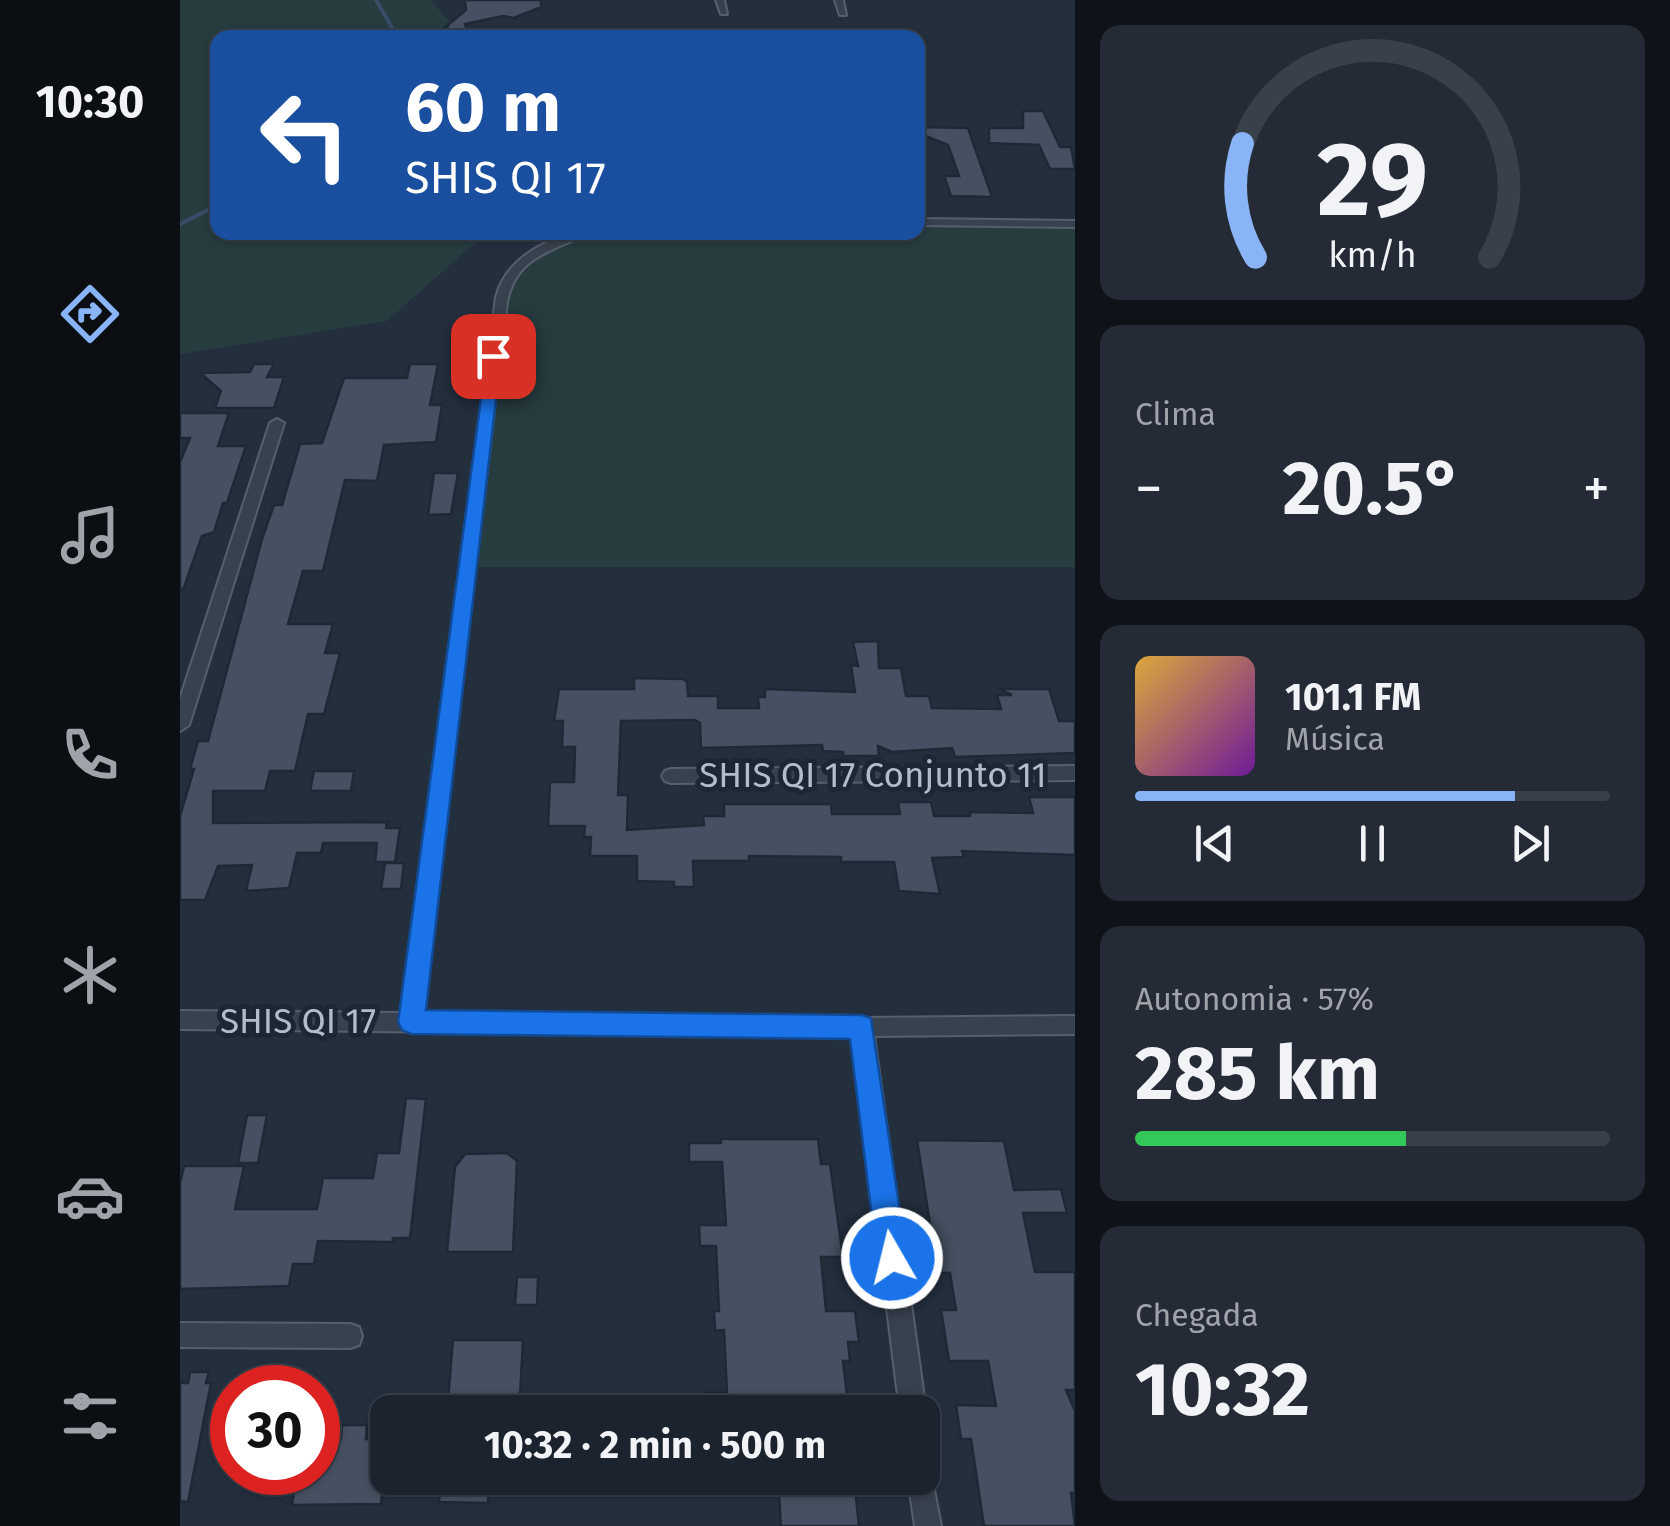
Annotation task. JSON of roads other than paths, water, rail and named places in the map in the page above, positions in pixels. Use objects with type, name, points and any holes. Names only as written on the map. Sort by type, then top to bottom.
[{"type":"street","points":[[720,0],[724,12]]},
{"type":"street","points":[[839,0],[843,13]]},
{"type":"street","points":[[925,222],[1075,224]]},
{"type":"street","points":[[411,1022],[497,321],[506,283],[518,266],[562,240]]},
{"type":"street","points":[[180,725],[277,422]]},
{"type":"street","name":"SHIS QI 17 Conjunto 11","points":[[671,776],[1075,773]]},
{"type":"street","name":"SHIS QI 17","points":[[180,1020],[862,1027],[1075,1025]]},
{"type":"street","points":[[862,1027],[910,1395]]},
{"type":"street","points":[[180,1334],[350,1336]]},
{"type":"street","points":[[923,1495],[928,1526]]},
{"type":"waterway","points":[[376,0],[393,30]]},
{"type":"waterway","points":[[180,224],[210,209]]}]
